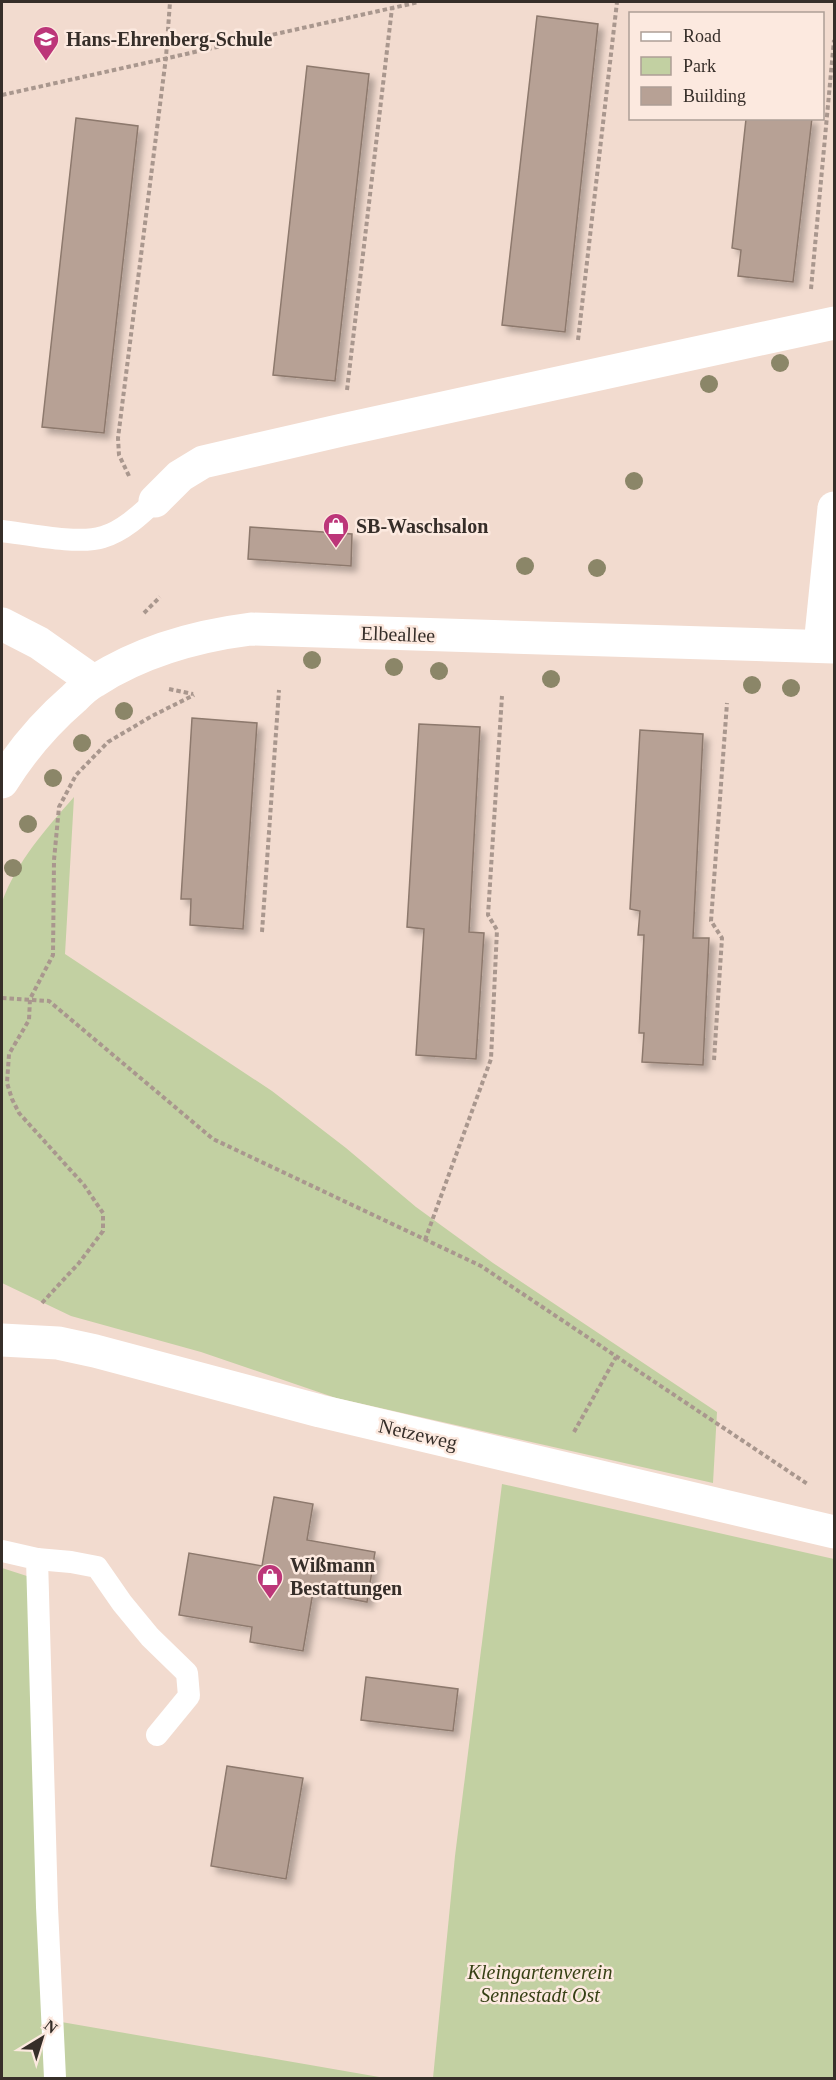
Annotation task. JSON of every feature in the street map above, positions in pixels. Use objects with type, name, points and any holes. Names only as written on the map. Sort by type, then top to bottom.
[{"type":"street","points":[[155,501],[180,476],[203,462],[821,326]]},
{"type":"street","name":"Elbeallee","points":[[2,782],[18,756],[54,715],[93,681],[137,659],[176,644],[216,634],[251,629],[827,647],[834,508]]},
{"type":"street","points":[[2,624],[39,643],[93,681]]},
{"type":"street","name":"Netzeweg","points":[[5,1340],[58,1343],[95,1351],[320,1411],[834,1532]]},
{"type":"lane","points":[[2,531],[80,540],[101,538],[135,520],[155,501]]},
{"type":"lane","points":[[2,1551],[37,1559],[97,1567],[150,1638],[187,1672],[189,1696],[157,1735]]},
{"type":"lane","points":[[37,1559],[47,1907],[55,2079]]},
{"type":"path","points":[[155,501],[130,478],[119,456],[118,438],[166,57],[170,2]]},
{"type":"path","points":[[2,95],[418,2]]},
{"type":"path","points":[[573,379],[617,2]]},
{"type":"path","points":[[342,430],[392,8]]},
{"type":"path","points":[[821,326],[834,40]]},
{"type":"path","points":[[262,932],[279,690]]},
{"type":"path","points":[[5,1340],[79,1263],[103,1231],[103,1213],[84,1185],[19,1113],[7,1083],[9,1054],[28,1020],[30,999],[53,955],[54,860],[59,807],[76,776],[108,742],[194,695]]},
{"type":"path","points":[[425,1240],[491,1059],[497,930],[488,915],[502,696]]},
{"type":"path","points":[[714,1060],[722,938],[711,921],[727,703]]},
{"type":"path","points":[[2,998],[49,1001],[213,1139],[481,1266],[815,1489]]},
{"type":"path","points":[[555,1467],[616,1357]]},
{"type":"green space","points":[[74,797],[65,954],[272,1091],[346,1148],[416,1207],[493,1263],[717,1412],[713,1483],[336,1398],[201,1352],[71,1316],[2,1283],[2,902],[24,859]]},
{"type":"green space","name":"Kleingartenverein Sennestadt Ost","points":[[502,1484],[834,1559],[834,2078],[433,2078],[455,1856]]},
{"type":"green space","points":[[2,1568],[30,1577],[44,2019],[385,2078],[2,2078]]},
{"type":"building","points":[[537,16],[598,24],[565,332],[502,325]]},
{"type":"building","points":[[307,66],[369,74],[335,381],[273,375]]},
{"type":"building","points":[[76,118],[138,126],[104,433],[42,427]]},
{"type":"building","points":[[746,120],[812,120],[793,282],[738,276],[741,250],[732,248]]},
{"type":"building","points":[[250,527],[352,534],[351,566],[248,559]]},
{"type":"building","points":[[192,718],[257,723],[243,929],[190,925],[191,899],[181,899]]},
{"type":"building","points":[[419,724],[480,727],[469,932],[484,933],[476,1059],[416,1055],[424,929],[407,927]]},
{"type":"building","points":[[640,730],[703,734],[693,938],[709,938],[703,1065],[642,1062],[644,1033],[639,1033],[644,935],[638,935],[640,911],[630,909]]},
{"type":"building","points":[[274,1497],[313,1504],[307,1540],[375,1552],[367,1602],[313,1592],[303,1651],[250,1642],[252,1627],[179,1615],[189,1553],[262,1566]]},
{"type":"building","points":[[366,1677],[458,1689],[453,1731],[361,1720]]},
{"type":"building","points":[[227,1766],[303,1778],[286,1879],[211,1866]]},
{"type":"place","name":"Hans-Ehrenberg-Schule","points":[[46,62]]},
{"type":"place","name":"SB-Waschsalon","points":[[336,549]]},
{"type":"place","name":"Wißmann Bestattungen","points":[[270,1600]]}]
